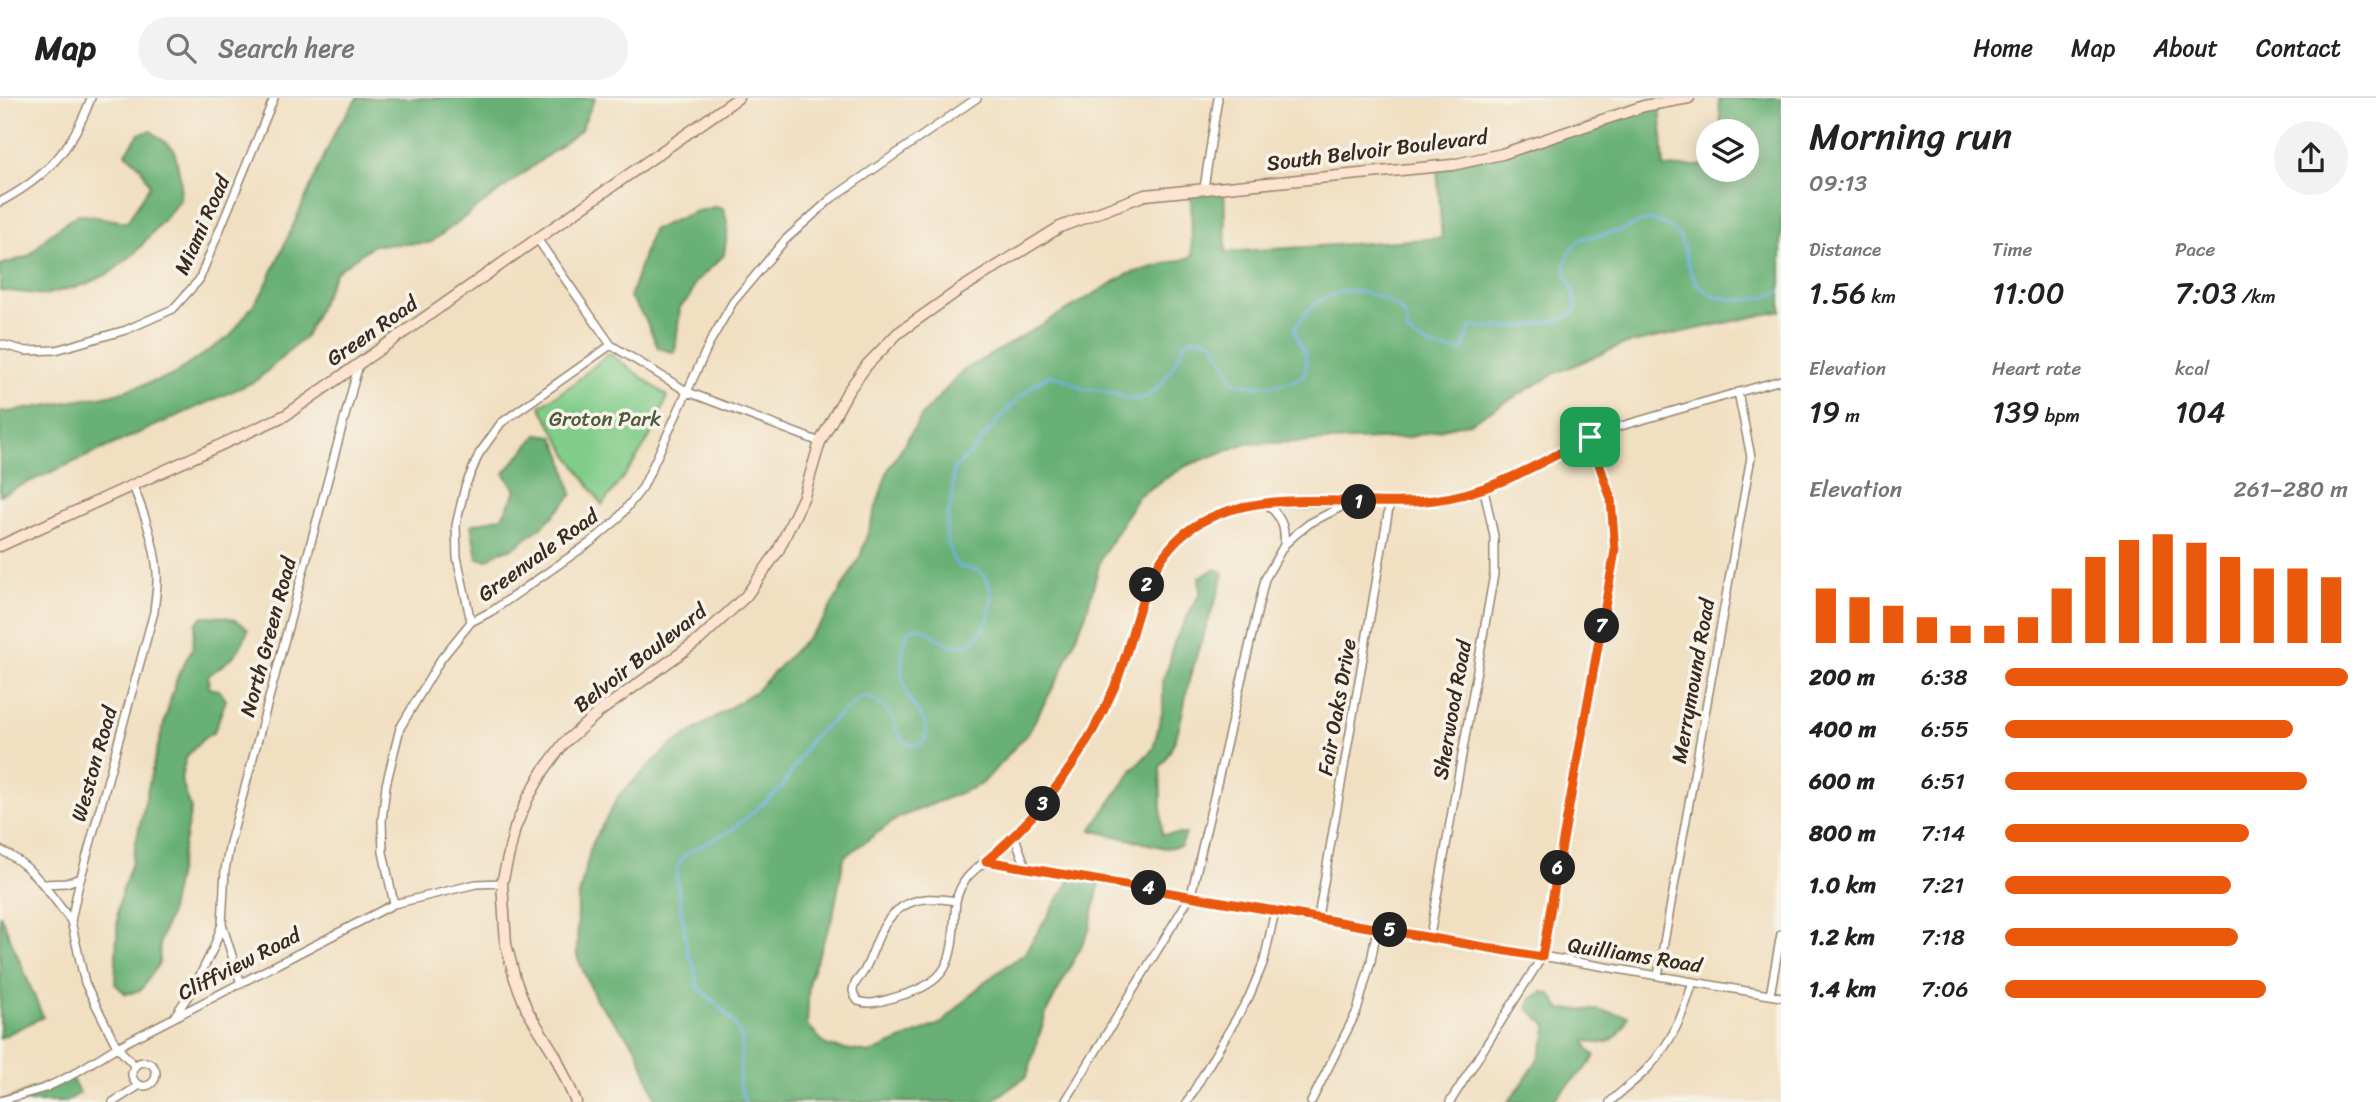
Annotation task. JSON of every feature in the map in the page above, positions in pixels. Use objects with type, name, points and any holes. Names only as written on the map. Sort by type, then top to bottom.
[{"type":"street","points":[[0,202],[21,191],[59,160],[91,98]]},
{"type":"street","name":"Miami Road","points":[[0,344],[26,351],[56,350],[127,330],[173,309],[199,280],[274,98]]},
{"type":"street","name":"Green Road","points":[[0,546],[286,415],[738,98]]},
{"type":"street","name":"Greenvale Road","points":[[394,904],[383,852],[382,821],[386,785],[400,728],[441,659],[471,622],[536,581],[617,520],[643,487],[710,342],[733,302],[785,240],[832,198],[977,98]]},
{"type":"street","points":[[1204,188],[1218,98]]},
{"type":"street","name":"South Belvoir Boulevard","points":[[1145,195],[1452,164],[1502,154],[1644,106],[1689,98]]},
{"type":"street","name":"Belvoir Boulevard","points":[[576,1102],[555,1055],[527,1010],[506,944],[502,883],[514,828],[544,770],[564,743],[599,712],[699,640],[746,596],[779,551],[804,496],[820,442],[848,391],[867,365],[908,325],[1060,227],[1145,195]]},
{"type":"street","points":[[538,240],[611,345],[688,392],[820,442]]},
{"type":"street","points":[[471,622],[457,557],[456,525],[465,487],[479,454],[501,423],[611,345]]},
{"type":"street","name":"North Green Road","points":[[174,1017],[194,987],[222,924],[225,870],[230,843],[360,361]]},
{"type":"street","points":[[956,901],[923,898],[912,901],[893,914],[884,924],[866,967],[854,985],[858,1001],[873,1003],[916,991],[928,986],[939,976],[948,962],[956,901],[966,877],[1014,835],[1048,798],[1091,736],[1115,685],[1149,580],[1158,562],[1172,545],[1202,522],[1239,507],[1435,500],[1484,490],[1509,480],[1590,437],[1660,413],[1781,380]]},
{"type":"street","name":"Merrymound Road","points":[[1658,976],[1751,457],[1738,392]]},
{"type":"street","points":[[1450,1102],[1542,957],[1615,551],[1611,499],[1590,437]]},
{"type":"street","name":"Weston Road","points":[[133,486],[155,555],[157,576],[154,612],[80,878],[71,921],[85,983],[117,1047],[135,1066]]},
{"type":"street","name":"Sherwood Road","points":[[1430,936],[1494,574],[1494,536],[1484,490]]},
{"type":"street","points":[[1065,1102],[1191,895],[1265,579],[1284,545],[1310,523],[1351,502]]},
{"type":"street","name":"Fair Oaks Drive","points":[[1318,917],[1390,502]]},
{"type":"street","points":[[1266,504],[1282,521],[1284,545]]},
{"type":"street","points":[[1014,835],[1026,867]]},
{"type":"street","points":[[0,850],[14,856],[43,884],[71,921]]},
{"type":"street","name":"Quilliams Road","points":[[986,861],[1781,997]]},
{"type":"street","points":[[43,884],[66,883],[80,878]]},
{"type":"street","name":"Cliffview Road","points":[[0,1101],[45,1088],[70,1076],[117,1047],[394,904],[476,884],[502,883]]},
{"type":"street","points":[[1187,1102],[1249,997],[1264,961],[1275,911]]},
{"type":"street","name":"North Green Road","points":[[222,924],[241,984]]},
{"type":"street","points":[[1311,1102],[1356,1011],[1371,961],[1377,928]]},
{"type":"street","points":[[1770,995],[1781,934]]},
{"type":"street","points":[[1610,1102],[1646,1071],[1667,1046],[1682,1017],[1693,982]]},
{"type":"street","points":[[113,1102],[140,1085],[152,1083],[156,1077],[155,1069],[146,1062],[135,1066],[132,1077],[140,1085]]},
{"type":"green space","points":[[357,98],[595,98],[580,131],[430,243],[373,245],[335,273],[306,336],[256,381],[0,495],[0,411],[8,412],[110,395],[171,376],[230,336],[264,290],[336,130]]},
{"type":"green space","points":[[1719,98],[1781,98],[1781,311],[1622,345],[1556,373],[1471,422],[1406,438],[1244,444],[1186,466],[1138,496],[1101,558],[1086,614],[1061,673],[1028,733],[982,784],[898,818],[844,857],[833,916],[809,980],[807,1025],[827,1046],[870,1053],[942,1023],[984,982],[1024,954],[1073,875],[1100,880],[1089,931],[1046,1013],[1027,1076],[991,1102],[657,1102],[636,1047],[596,1000],[577,956],[578,900],[591,846],[619,795],[670,746],[757,690],[822,622],[860,557],[888,470],[923,414],[963,371],[1128,274],[1192,257],[1191,190],[1224,186],[1226,252],[1442,238],[1437,166],[1452,165],[1660,103],[1664,168],[1696,166],[1696,182],[1759,182],[1759,119],[1720,119]]},
{"type":"green space","points":[[151,131],[174,149],[181,181],[180,200],[135,253],[110,273],[87,284],[44,295],[0,290],[0,265],[29,256],[51,233],[78,214],[127,222],[150,185],[141,167],[126,153],[139,134]]},
{"type":"green space","points":[[714,207],[723,208],[728,225],[724,255],[695,283],[690,297],[680,307],[675,353],[658,348],[646,320],[630,297],[652,230],[694,212]]},
{"type":"green space","name":"Groton Park","points":[[609,353],[667,396],[648,440],[602,505],[540,406],[572,385]]},
{"type":"green space","points":[[538,434],[553,436],[562,455],[572,495],[545,524],[515,547],[497,553],[487,560],[477,558],[471,525],[502,517],[516,491],[504,473]]},
{"type":"green space","points":[[1216,569],[1224,573],[1193,667],[1176,737],[1160,767],[1162,834],[1186,834],[1181,846],[1165,848],[1091,830],[1134,768],[1153,749],[1163,709],[1163,679],[1174,642],[1200,593],[1199,577]]},
{"type":"green space","points":[[203,616],[233,619],[248,630],[237,653],[208,676],[209,688],[219,690],[226,700],[214,732],[203,739],[186,757],[181,779],[191,809],[169,916],[160,941],[159,964],[140,991],[126,994],[115,984],[118,909],[172,694],[178,675],[192,649],[196,623]]},
{"type":"green space","points":[[0,914],[43,1017],[0,1038]]},
{"type":"green space","points":[[1543,992],[1551,994],[1560,1009],[1596,1010],[1628,1016],[1622,1029],[1612,1040],[1600,1043],[1585,1040],[1589,1051],[1595,1055],[1591,1063],[1551,1102],[1508,1102],[1534,1066],[1543,1046],[1547,1025],[1528,1009],[1532,998]]},
{"type":"green space","points":[[70,1076],[80,1093],[66,1102],[0,1102]]},
{"type":"waterway","points":[[745,1102],[739,1084],[742,1038],[723,1010],[698,987],[693,962],[688,955],[676,873],[679,863],[687,853],[730,831],[782,788],[811,739],[861,697],[870,697],[886,710],[904,741],[915,745],[923,743],[926,729],[909,699],[902,677],[902,653],[908,631],[923,628],[946,643],[964,645],[978,637],[983,630],[991,605],[990,587],[980,571],[957,566],[950,552],[947,528],[953,470],[1027,391],[1049,375],[1068,380],[1084,390],[1098,390],[1134,399],[1145,397],[1169,374],[1186,342],[1199,338],[1213,341],[1234,381],[1260,386],[1288,382],[1304,375],[1306,367],[1305,354],[1295,327],[1317,302],[1336,293],[1349,291],[1379,297],[1397,307],[1407,321],[1407,332],[1420,341],[1440,349],[1463,350],[1471,326],[1521,326],[1571,315],[1576,305],[1565,265],[1574,245],[1582,239],[1619,231],[1648,220],[1659,222],[1677,233],[1691,274],[1703,289],[1724,298],[1737,299],[1761,298],[1781,291]]},
{"type":"route","points":[[1590,437],[1611,499],[1615,551],[1542,957],[986,861],[1048,798],[1091,736],[1124,661],[1149,580],[1158,562],[1186,532],[1219,514],[1252,505],[1412,502],[1460,496],[1509,480],[1590,437]]}]
